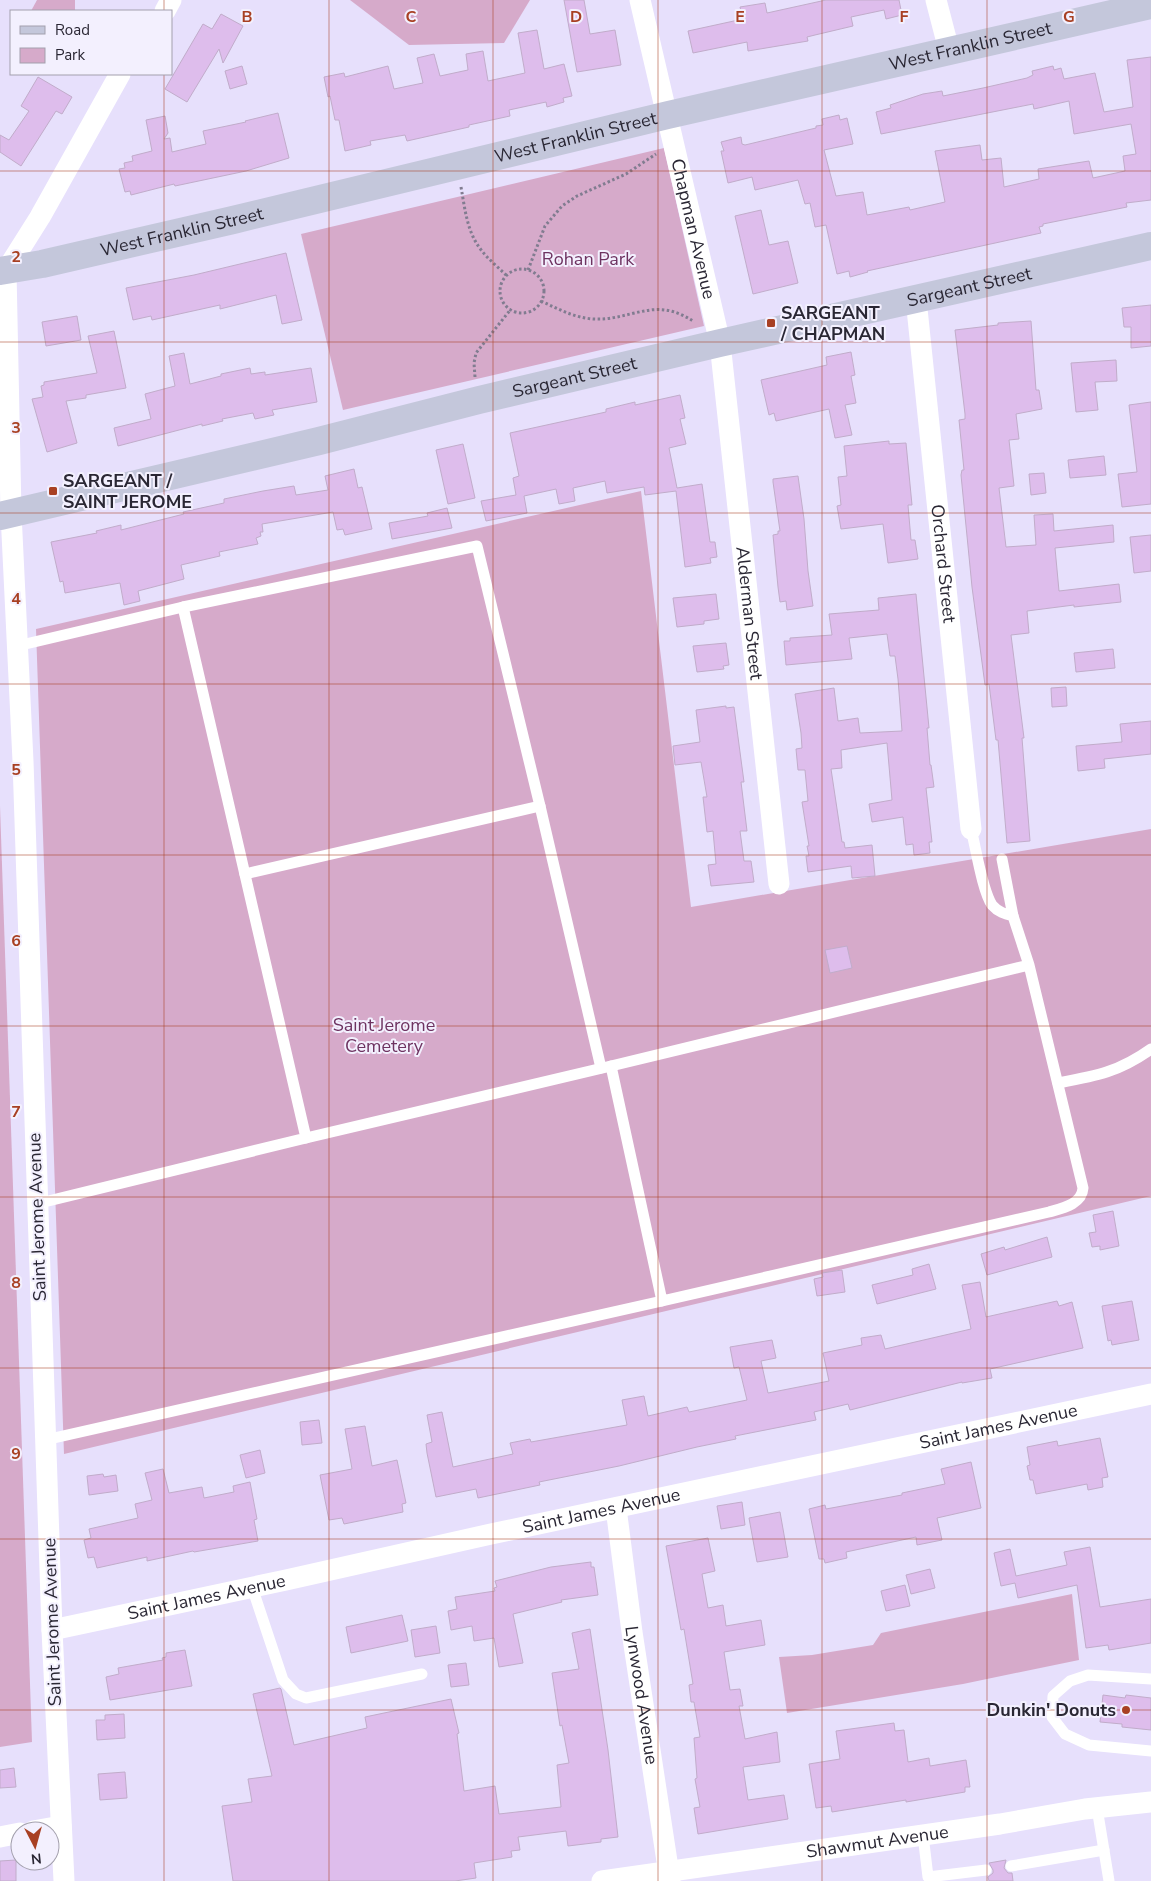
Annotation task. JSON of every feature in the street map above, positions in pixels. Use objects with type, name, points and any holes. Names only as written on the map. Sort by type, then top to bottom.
[{"type":"street","name":"Chapman Avenue","points":[[640,0],[720,343]]},
{"type":"street","points":[[936,0],[950,50]]},
{"type":"street","name":"West Franklin Street","points":[[3,271],[42,264],[233,220],[668,115],[1151,5]]},
{"type":"street","points":[[3,271],[40,217],[119,75]]},
{"type":"street","name":"Sargeant Street","points":[[6,514],[319,442],[479,400],[720,343],[1151,246]]},
{"type":"street","name":"Saint Jerome Avenue","points":[[3,271],[6,514],[18,646],[36,1204],[52,1630],[64,1881]]},
{"type":"street","name":"Orchard Street","points":[[916,299],[971,829]]},
{"type":"street","name":"Alderman Street","points":[[720,343],[779,884]]},
{"type":"street","name":"Saint James Avenue","points":[[52,1630],[1151,1394]]},
{"type":"street","name":"Lynwood Avenue","points":[[616,1508],[632,1632],[669,1876]]},
{"type":"street","name":"Shawmut Avenue","points":[[602,1881],[669,1876],[1097,1808],[1151,1802]]},
{"type":"lane","points":[[18,646],[183,607],[477,546],[662,1301]]},
{"type":"lane","points":[[183,607],[306,1138]]},
{"type":"lane","points":[[246,874],[540,806]]},
{"type":"lane","points":[[971,829],[987,896],[993,906],[1004,914],[1013,916]]},
{"type":"lane","points":[[45,1440],[1049,1212],[1074,1203],[1082,1195],[1083,1188],[1029,965],[1013,916],[1002,859]]},
{"type":"lane","points":[[36,1204],[1029,965]]},
{"type":"lane","points":[[1058,1083],[1095,1077],[1115,1071],[1138,1059],[1151,1049]]},
{"type":"lane","points":[[252,1588],[282,1680],[296,1694],[306,1698],[422,1674]]},
{"type":"lane","points":[[1151,1679],[1088,1675],[1070,1682],[1054,1696],[1052,1717],[1065,1734],[1089,1745],[1151,1751]]},
{"type":"lane","points":[[1097,1808],[1109,1881]]},
{"type":"lane","points":[[923,1835],[928,1877],[986,1870]]},
{"type":"lane","points":[[1011,1866],[1104,1850]]},
{"type":"path","points":[[528,270],[545,226],[562,206],[578,196],[637,168],[658,152]]},
{"type":"path","points":[[466,210],[470,230],[476,243],[507,276]]},
{"type":"path","points":[[528,270],[536,274],[543,285],[544,293],[536,308],[520,313],[510,309],[503,302],[500,294],[501,285],[512,272],[528,270]]},
{"type":"path","points":[[541,301],[576,316],[592,319],[616,318],[658,309],[668,310],[704,326],[720,343]]},
{"type":"path","points":[[479,400],[474,356],[479,347],[510,309]]},
{"type":"green space","points":[[37,0],[75,0],[75,10],[32,10]]},
{"type":"green space","points":[[350,0],[530,0],[504,43],[409,45]]},
{"type":"green space","name":"Rohan Park","points":[[664,148],[704,326],[343,410],[301,234]]},
{"type":"green space","name":"Saint Jerome Cemetery","points":[[641,491],[691,907],[1151,829],[1151,1196],[64,1454],[36,629]]},
{"type":"green space","points":[[0,806],[32,1742],[0,1747]]},
{"type":"green space","points":[[1072,1594],[1079,1660],[963,1684],[787,1713],[779,1657],[812,1655],[873,1645],[881,1633]]},
{"type":"building","points":[[564,0],[584,0],[590,34],[615,30],[621,65],[577,72]]},
{"type":"building","points":[[826,0],[899,0],[902,15],[886,19],[884,10],[851,17],[853,26],[807,37],[808,41],[748,51],[747,42],[693,53],[688,31],[743,19],[740,7],[765,3],[767,13]]},
{"type":"building","points":[[221,14],[243,26],[223,63],[219,49],[187,102],[165,89],[203,24],[212,29]]},
{"type":"building","points":[[537,30],[544,69],[564,64],[572,96],[563,98],[564,102],[547,107],[546,102],[509,110],[510,116],[407,141],[405,135],[370,141],[371,145],[345,151],[339,120],[335,120],[324,77],[344,73],[345,77],[388,66],[394,89],[423,83],[417,58],[434,54],[440,76],[468,70],[466,54],[483,51],[488,81],[525,73],[518,33]]},
{"type":"building","points":[[1151,57],[1151,200],[1126,203],[1127,207],[1043,224],[1043,226],[1039,227],[1041,233],[867,271],[850,277],[849,271],[837,274],[826,225],[815,227],[810,203],[805,204],[798,180],[755,190],[752,177],[728,183],[721,151],[724,151],[721,142],[741,137],[742,144],[745,145],[816,128],[816,126],[823,125],[822,119],[839,115],[840,120],[847,118],[853,144],[824,150],[836,196],[863,192],[867,215],[909,207],[910,210],[945,202],[935,151],[980,145],[982,160],[1001,158],[1004,187],[1039,179],[1038,169],[1089,161],[1093,178],[1125,171],[1123,156],[1136,154],[1131,124],[1074,134],[1069,101],[1034,109],[1033,104],[881,134],[876,112],[891,108],[890,105],[923,94],[942,91],[943,96],[983,88],[1027,78],[1033,75],[1032,71],[1053,66],[1054,70],[1061,68],[1064,79],[1095,73],[1104,112],[1133,107],[1127,60]]},
{"type":"building","points":[[242,66],[247,84],[230,89],[225,71]]},
{"type":"building","points":[[38,77],[72,97],[62,114],[56,111],[21,166],[0,152],[0,135],[9,140],[29,111],[21,106]]},
{"type":"building","points":[[278,113],[289,158],[246,171],[175,186],[174,184],[131,195],[130,191],[125,192],[119,169],[125,168],[124,163],[133,161],[132,156],[152,151],[146,120],[165,116],[168,133],[164,139],[170,138],[172,152],[206,144],[203,131]]},
{"type":"building","points":[[761,210],[769,245],[788,241],[798,283],[753,294],[735,216]]},
{"type":"building","points":[[286,253],[302,320],[282,324],[276,295],[220,309],[220,305],[152,320],[151,316],[133,320],[126,288],[194,275]]},
{"type":"building","points":[[1151,305],[1151,346],[1131,348],[1131,327],[1124,327],[1122,308]]},
{"type":"building","points":[[77,316],[81,340],[46,346],[42,322]]},
{"type":"building","points":[[1031,321],[1036,390],[1039,390],[1042,409],[1016,414],[1019,439],[1009,440],[1014,486],[999,488],[1006,547],[1036,545],[1034,515],[1053,514],[1054,531],[1113,525],[1114,542],[1055,548],[1059,591],[1119,584],[1121,602],[1027,611],[1029,633],[1011,635],[1024,738],[1022,738],[1030,841],[1007,843],[998,740],[996,740],[989,684],[985,685],[972,587],[961,475],[962,470],[964,470],[959,420],[965,419],[965,414],[955,330],[998,325],[998,323]]},
{"type":"building","points":[[114,331],[126,388],[86,395],[86,398],[66,401],[77,443],[47,452],[32,399],[43,397],[41,386],[44,385],[44,382],[97,373],[88,336]]},
{"type":"building","points":[[851,352],[855,375],[851,376],[856,403],[845,405],[852,435],[835,438],[829,409],[776,421],[774,413],[769,415],[761,380],[827,365],[826,357]]},
{"type":"building","points":[[184,353],[190,384],[221,376],[221,374],[250,368],[251,374],[265,372],[265,375],[311,368],[317,402],[272,410],[274,415],[255,419],[253,413],[222,419],[223,421],[202,426],[202,424],[118,446],[114,428],[151,419],[145,394],[175,386],[169,356]]},
{"type":"building","points":[[1116,360],[1117,381],[1095,382],[1098,410],[1076,412],[1071,363]]},
{"type":"building","points":[[680,395],[685,418],[680,419],[686,444],[669,448],[677,488],[702,484],[710,542],[715,542],[717,557],[710,558],[711,563],[685,567],[676,491],[645,495],[644,487],[607,493],[605,481],[573,488],[575,501],[559,504],[556,489],[524,496],[527,513],[486,521],[481,501],[516,495],[513,478],[519,476],[510,433],[606,412],[606,409],[635,402],[635,405]]},
{"type":"building","points":[[1151,402],[1151,504],[1122,507],[1118,474],[1137,472],[1129,405]]},
{"type":"building","points":[[889,441],[889,444],[906,443],[912,505],[908,505],[911,540],[915,540],[918,559],[888,563],[883,524],[841,529],[837,506],[841,505],[838,477],[847,476],[844,446]]},
{"type":"building","points":[[463,444],[475,498],[448,504],[436,450]]},
{"type":"building","points":[[1104,456],[1106,475],[1070,478],[1068,460]]},
{"type":"building","points":[[354,469],[358,488],[362,487],[372,529],[345,535],[343,529],[337,530],[333,512],[262,524],[263,532],[260,532],[261,536],[256,538],[258,544],[219,552],[220,556],[181,565],[184,579],[138,591],[140,601],[124,605],[120,583],[65,593],[63,581],[60,582],[51,542],[97,533],[96,531],[121,525],[121,530],[184,514],[183,512],[224,503],[224,499],[263,491],[294,486],[296,495],[328,490],[325,476]]},
{"type":"building","points":[[1044,473],[1046,493],[1031,495],[1029,474]]},
{"type":"building","points":[[798,476],[813,606],[787,610],[786,601],[780,602],[778,587],[773,535],[778,534],[778,531],[780,531],[773,479]]},
{"type":"building","points":[[447,508],[452,528],[392,539],[389,523],[428,516],[427,513]]},
{"type":"building","points":[[1151,535],[1151,571],[1134,573],[1130,537]]},
{"type":"building","points":[[716,594],[719,619],[704,621],[704,624],[677,627],[673,598]]},
{"type":"building","points":[[916,594],[929,728],[927,728],[930,765],[934,787],[926,788],[932,842],[929,842],[930,853],[914,855],[913,844],[906,845],[903,817],[872,822],[869,804],[892,800],[887,743],[841,750],[842,768],[831,769],[842,842],[844,842],[845,848],[872,845],[875,876],[852,878],[851,866],[808,872],[806,856],[809,856],[807,846],[809,846],[802,802],[808,801],[805,770],[798,770],[796,749],[802,748],[795,694],[834,688],[838,721],[858,718],[860,733],[902,731],[898,679],[895,656],[890,656],[887,634],[849,638],[852,659],[786,665],[784,641],[790,641],[790,638],[832,635],[829,614],[879,610],[878,598]]},
{"type":"building","points":[[726,643],[729,665],[723,666],[724,669],[697,672],[693,646]]},
{"type":"building","points":[[1113,649],[1115,668],[1076,672],[1074,653]]},
{"type":"building","points":[[1066,687],[1067,706],[1052,707],[1051,688]]},
{"type":"building","points":[[726,706],[726,708],[734,707],[744,782],[741,782],[747,831],[740,831],[744,861],[751,861],[754,882],[711,886],[708,865],[716,864],[713,831],[707,832],[703,797],[707,797],[701,762],[675,765],[673,746],[700,742],[696,710]]},
{"type":"building","points":[[1151,721],[1151,754],[1104,759],[1105,768],[1078,771],[1076,746],[1122,742],[1120,724]]},
{"type":"building","points":[[847,946],[852,968],[830,973],[825,950]]},
{"type":"building","points":[[1113,1211],[1119,1246],[1100,1250],[1100,1246],[1092,1247],[1089,1233],[1096,1232],[1093,1215]]},
{"type":"building","points":[[1047,1237],[1052,1257],[987,1275],[981,1254],[1004,1247],[1005,1250]]},
{"type":"building","points":[[929,1264],[936,1289],[877,1304],[872,1285],[913,1275],[912,1269]]},
{"type":"building","points":[[842,1270],[845,1292],[817,1296],[814,1279],[823,1277],[822,1273]]},
{"type":"building","points":[[980,1282],[986,1317],[1057,1301],[1059,1306],[1072,1302],[1083,1348],[990,1369],[992,1378],[962,1382],[850,1410],[848,1404],[814,1412],[816,1420],[735,1436],[736,1439],[539,1482],[540,1485],[478,1498],[476,1489],[436,1497],[426,1444],[432,1442],[427,1415],[442,1412],[453,1467],[513,1454],[510,1443],[530,1439],[531,1442],[627,1425],[622,1400],[644,1396],[648,1416],[687,1407],[689,1412],[747,1400],[739,1367],[734,1368],[730,1347],[772,1340],[776,1358],[761,1361],[768,1393],[829,1381],[823,1353],[862,1345],[861,1338],[881,1335],[885,1349],[971,1329],[962,1285]]},
{"type":"building","points":[[1132,1301],[1139,1340],[1112,1345],[1111,1340],[1108,1341],[1102,1306]]},
{"type":"building","points":[[319,1420],[322,1443],[302,1445],[300,1422]]},
{"type":"building","points":[[365,1426],[372,1466],[397,1460],[406,1503],[402,1504],[403,1512],[344,1524],[342,1518],[329,1520],[320,1475],[352,1469],[345,1429]]},
{"type":"building","points":[[1100,1438],[1108,1477],[1102,1478],[1103,1487],[1088,1490],[1087,1484],[1036,1494],[1027,1466],[1030,1465],[1027,1447],[1057,1441],[1058,1446]]},
{"type":"building","points":[[260,1450],[265,1473],[246,1478],[240,1455]]},
{"type":"building","points":[[971,1462],[981,1508],[937,1518],[942,1540],[917,1545],[916,1537],[846,1552],[847,1558],[825,1563],[824,1559],[819,1559],[809,1509],[825,1505],[826,1509],[902,1495],[902,1493],[945,1484],[941,1469]]},
{"type":"building","points":[[163,1469],[169,1493],[202,1487],[204,1498],[234,1492],[233,1486],[250,1482],[257,1519],[254,1520],[258,1541],[193,1551],[147,1561],[147,1557],[97,1568],[94,1557],[88,1558],[84,1540],[91,1538],[89,1529],[138,1518],[135,1504],[152,1500],[145,1473]]},
{"type":"building","points":[[103,1474],[104,1477],[116,1475],[118,1491],[89,1495],[87,1476]]},
{"type":"building","points":[[742,1502],[745,1525],[721,1529],[717,1506]]},
{"type":"building","points":[[780,1512],[788,1557],[757,1562],[749,1518]]},
{"type":"building","points":[[708,1538],[715,1571],[702,1574],[708,1608],[723,1605],[726,1626],[761,1620],[765,1645],[724,1652],[730,1690],[740,1689],[743,1706],[739,1706],[745,1739],[777,1732],[780,1762],[743,1767],[748,1800],[784,1795],[788,1819],[698,1834],[694,1808],[700,1807],[695,1779],[697,1778],[694,1738],[700,1737],[694,1702],[691,1702],[689,1685],[693,1684],[684,1629],[681,1630],[666,1546]]},
{"type":"building","points":[[1090,1547],[1100,1607],[1151,1599],[1151,1643],[1109,1650],[1108,1645],[1086,1648],[1077,1585],[1018,1598],[1015,1583],[1001,1586],[994,1553],[1010,1549],[1016,1576],[1067,1565],[1064,1552]]},
{"type":"building","points":[[591,1562],[591,1567],[594,1567],[598,1595],[561,1600],[562,1602],[513,1614],[523,1663],[499,1667],[494,1638],[474,1641],[472,1626],[451,1630],[448,1611],[457,1609],[455,1597],[495,1591],[494,1588],[497,1587],[495,1581],[551,1567]]},
{"type":"building","points":[[930,1569],[935,1588],[911,1594],[906,1575]]},
{"type":"building","points":[[905,1585],[910,1606],[886,1611],[881,1591]]},
{"type":"building","points":[[402,1615],[408,1641],[351,1653],[346,1627]]},
{"type":"building","points":[[436,1626],[440,1653],[415,1657],[411,1630]]},
{"type":"building","points":[[590,1629],[608,1750],[618,1837],[601,1839],[601,1842],[568,1846],[566,1831],[518,1837],[520,1850],[511,1851],[512,1857],[474,1863],[476,1878],[455,1881],[233,1881],[222,1806],[252,1802],[248,1779],[272,1776],[253,1694],[281,1689],[294,1745],[367,1728],[365,1717],[451,1699],[459,1733],[457,1734],[464,1791],[495,1786],[499,1814],[561,1807],[557,1765],[569,1763],[562,1725],[560,1726],[552,1673],[579,1669],[572,1633]]},
{"type":"building","points":[[185,1650],[192,1686],[110,1700],[106,1677],[119,1674],[118,1668],[163,1660],[162,1658],[166,1657],[166,1653]]},
{"type":"building","points":[[466,1663],[469,1685],[451,1687],[448,1665]]},
{"type":"building","name":"Dunkin' Donuts","points":[[1103,1695],[1125,1698],[1126,1695],[1151,1698],[1151,1730],[1122,1727],[1122,1724],[1100,1722]]},
{"type":"building","points":[[124,1714],[125,1738],[97,1740],[96,1720],[105,1720],[105,1715]]},
{"type":"building","points":[[894,1723],[895,1731],[904,1730],[908,1762],[929,1758],[930,1766],[966,1760],[970,1787],[965,1787],[965,1792],[906,1802],[906,1800],[832,1812],[831,1806],[816,1808],[809,1764],[840,1759],[836,1731]]},
{"type":"building","points":[[14,1768],[16,1787],[0,1788],[0,1770]]},
{"type":"building","points":[[125,1772],[127,1798],[100,1800],[98,1774]]},
{"type":"building","points":[[10,1860],[10,1871],[16,1871],[16,1881],[0,1881],[0,1861]]},
{"type":"building","points":[[1006,1860],[1004,1868],[1008,1873],[1012,1873],[1013,1881],[989,1881],[988,1877],[993,1873],[993,1870],[989,1863]]},
{"type":"place","name":"SARGEANT / CHAPMAN","points":[[771,323]]},
{"type":"place","name":"SARGEANT / SAINT JEROME","points":[[53,491]]},
{"type":"place","name":"Dunkin' Donuts","points":[[1126,1710]]}]
